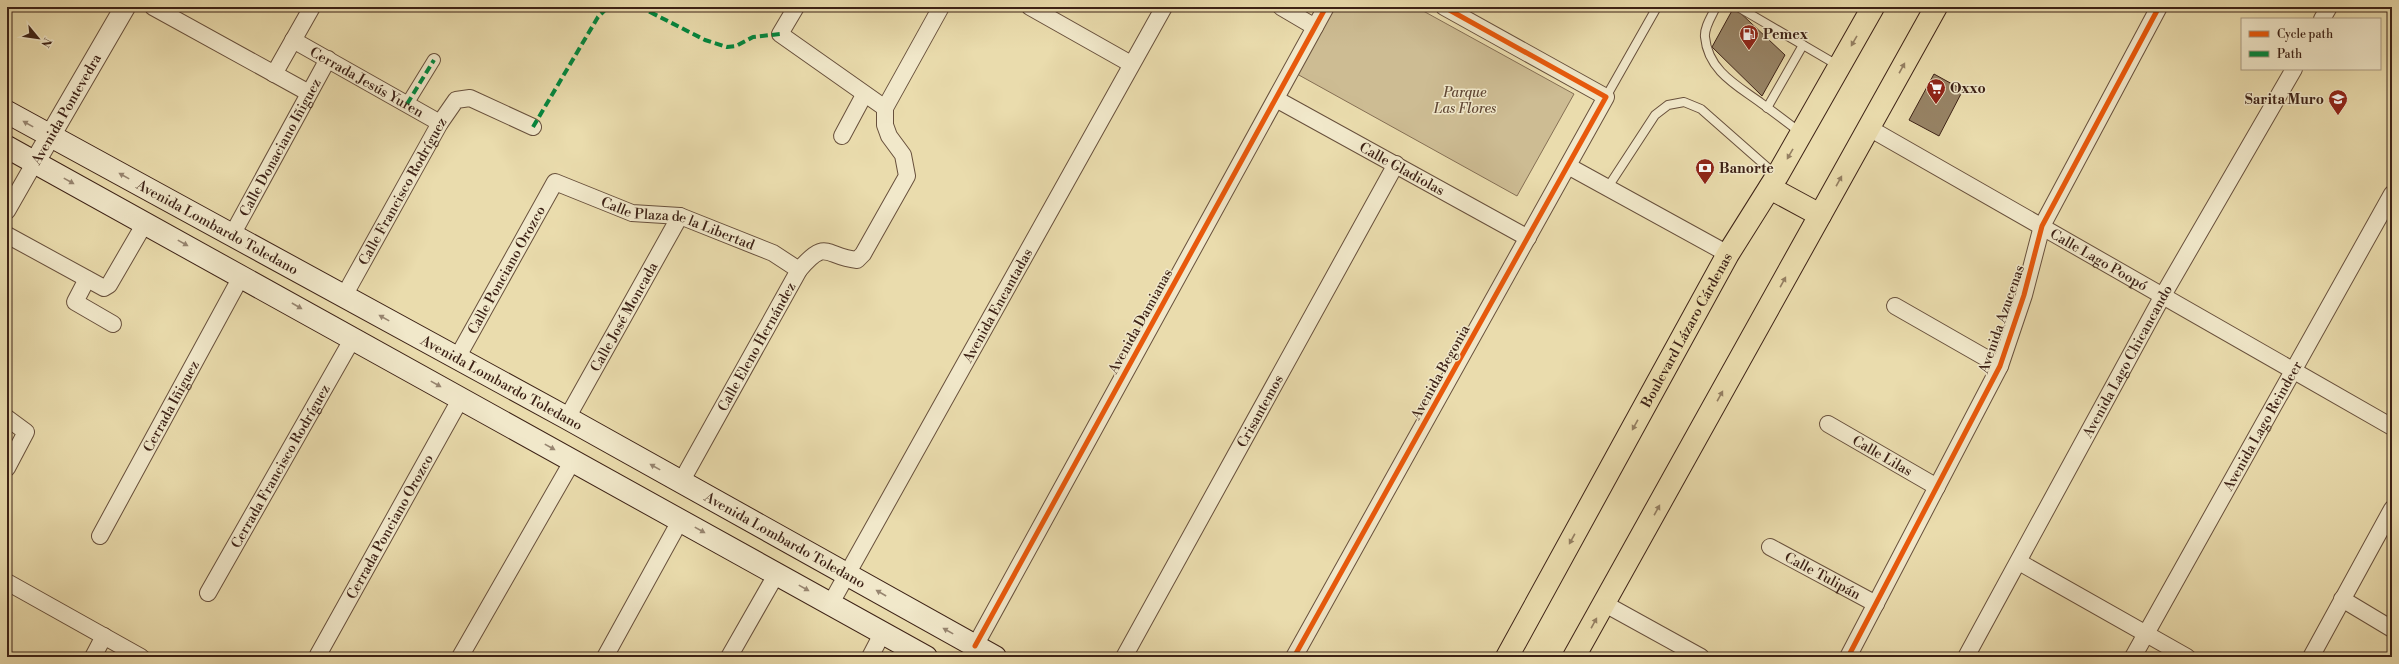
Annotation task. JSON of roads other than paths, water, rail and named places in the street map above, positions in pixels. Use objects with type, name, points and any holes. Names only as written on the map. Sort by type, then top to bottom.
[{"type":"highway","name":"Boulevard Lázaro Cárdenas","points":[[1508,657],[1728,254],[1774,182],[1873,7]]},
{"type":"highway","points":[[1574,657],[1605,604],[1936,7]]},
{"type":"highway","points":[[1774,182],[1820,215]]},
{"type":"main road","name":"Avenida Lombardo Toledano","points":[[7,112],[567,418],[995,657]]},
{"type":"main road","points":[[9,151],[35,162],[242,275],[352,338],[681,519],[926,657]]},
{"type":"main road","points":[[402,365],[418,337]]},
{"type":"street","points":[[153,7],[309,94]]},
{"type":"street","points":[[274,74],[312,7]]},
{"type":"street","points":[[796,7],[780,34],[864,95],[885,108],[942,7]]},
{"type":"street","points":[[1030,7],[1132,64]]},
{"type":"street","name":"Avenida Encantadas","points":[[831,603],[1164,7]]},
{"type":"street","points":[[1281,7],[1315,27]]},
{"type":"street","name":"Avenida Damianas","points":[[975,646],[1326,7]]},
{"type":"street","points":[[1444,7],[1606,98]]},
{"type":"street","points":[[2323,18],[2329,7]]},
{"type":"street","name":"Avenida Pontevedra","points":[[9,202],[50,136],[120,8]]},
{"type":"street","name":"Avenida Azucenas","points":[[1848,657],[2000,366],[2024,295],[2042,226],[2154,9]]},
{"type":"street","name":"Cerrada Jesús Yuren","points":[[294,40],[440,123]]},
{"type":"street","name":"Calle Donaciano Iñiguez","points":[[232,235],[328,59]]},
{"type":"street","points":[[407,104],[434,60]]},
{"type":"street","name":"Avenida Lago Chicancando","points":[[1966,657],[2162,297],[2293,70]]},
{"type":"street","points":[[842,136],[864,95]]},
{"type":"street","name":"Calle Francisco Rodríguez","points":[[344,296],[440,123],[456,100],[470,98],[533,127]]},
{"type":"street","name":"Avenida Begonia","points":[[1294,657],[1606,98]]},
{"type":"street","name":"Calle Gladiolas","points":[[1276,100],[1396,164],[1528,238]]},
{"type":"street","name":"Calle Eleno Hernández","points":[[681,482],[799,270],[812,255],[820,251],[831,251],[857,260],[863,254],[907,176],[903,155],[889,136],[885,125],[885,108]]},
{"type":"street","name":"Calle Lago Poopó","points":[[1869,128],[2042,226],[2162,297],[2392,427]]},
{"type":"street","name":"Crisantemos","points":[[1124,657],[1396,164]]},
{"type":"street","points":[[1568,166],[1728,254]]},
{"type":"street","name":"Calle Plaza de la Libertad","points":[[555,182],[632,212],[680,216],[773,253],[799,270]]},
{"type":"street","name":"Calle Ponciano Orozco","points":[[457,358],[555,182]]},
{"type":"street","name":"Avenida Lago Reindeer","points":[[2133,657],[2392,194]]},
{"type":"street","name":"Calle José Moncada","points":[[567,418],[680,216]]},
{"type":"street","points":[[7,235],[101,288],[107,287],[145,223]]},
{"type":"street","name":"Cerrada Iñiguez","points":[[100,536],[242,275]]},
{"type":"street","points":[[87,279],[75,302],[113,324]]},
{"type":"street","points":[[1895,306],[2000,366]]},
{"type":"street","name":"Cerrada Francisco Rodríguez","points":[[208,593],[352,338]]},
{"type":"street","name":"Cerrada Ponciano Orozco","points":[[318,655],[462,398]]},
{"type":"street","points":[[7,418],[25,429],[26,432],[7,468]]},
{"type":"street","name":"Calle Lilas","points":[[1828,424],[1937,487]]},
{"type":"street","points":[[460,657],[572,460]]},
{"type":"street","points":[[2311,657],[2392,510]]},
{"type":"street","points":[[605,657],[681,519]]},
{"type":"street","name":"Calle Tulipán","points":[[1770,547],[1876,604]]},
{"type":"street","points":[[2019,562],[2187,657]]},
{"type":"street","points":[[729,657],[777,573]]},
{"type":"street","points":[[7,582],[141,657]]},
{"type":"street","points":[[2342,599],[2392,629]]},
{"type":"street","points":[[1605,604],[1701,657]]},
{"type":"street","points":[[870,657],[883,632]]},
{"type":"street","points":[[93,657],[104,636]]},
{"type":"lane","points":[[1606,98],[1657,7]]},
{"type":"lane","points":[[1738,7],[1839,67]]},
{"type":"lane","points":[[1715,8],[1707,25],[1705,36],[1713,59],[1733,85],[1767,108],[1801,134]]},
{"type":"lane","points":[[1767,108],[1803,46]]},
{"type":"lane","points":[[1608,188],[1655,115],[1668,105],[1684,102],[1701,109],[1774,182]]},
{"type":"place","name":"Pemex","points":[[1749,51]]},
{"type":"place","name":"Oxxo","points":[[1936,105]]},
{"type":"place","name":"Sarita Muro","points":[[2338,116]]},
{"type":"place","name":"Banorte","points":[[1705,185]]},
{"type":"park label","name":"Parque Las Flores","points":[[1465,100]]}]
